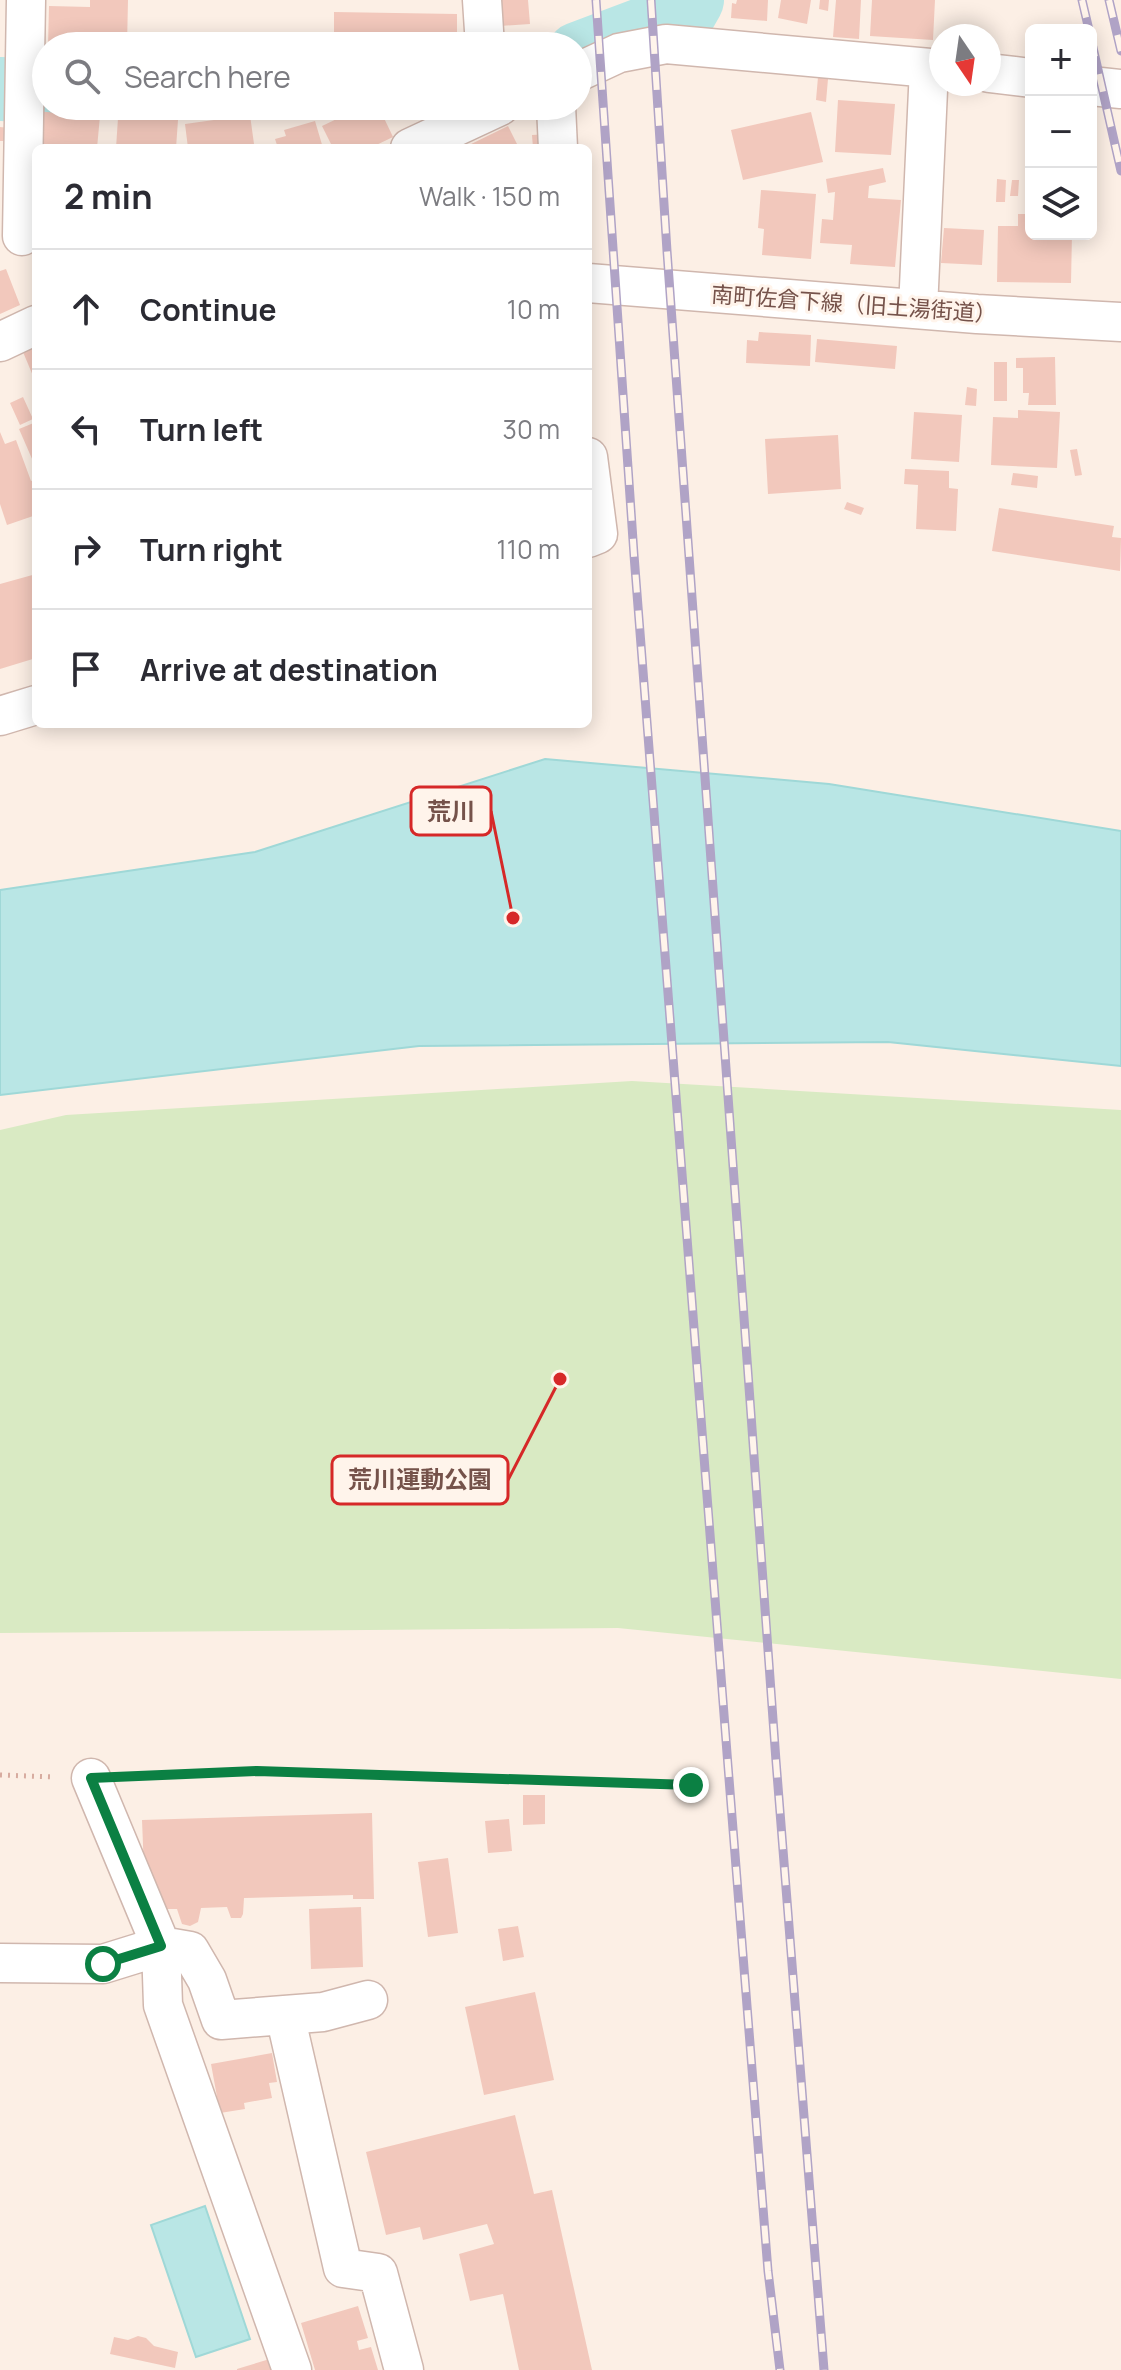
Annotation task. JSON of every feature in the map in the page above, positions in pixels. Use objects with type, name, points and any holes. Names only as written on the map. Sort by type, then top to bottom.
[{"type":"street","points":[[19,235],[26,0]]},
{"type":"street","points":[[482,0],[484,32]]},
{"type":"street","points":[[592,66],[619,53],[666,44],[929,67]]},
{"type":"street","points":[[1001,74],[1025,77]]},
{"type":"street","points":[[1097,87],[1121,89]]},
{"type":"street","points":[[918,309],[933,96]]},
{"type":"street","points":[[418,144],[467,120]]},
{"type":"street","points":[[557,120],[558,144]]},
{"type":"street","name":"南町佐倉下線（旧土湯街道）","points":[[592,283],[1121,322]]},
{"type":"street","points":[[0,342],[32,327]]},
{"type":"street","points":[[592,488],[598,534],[592,536]]},
{"type":"street","points":[[0,716],[32,706]]},
{"type":"street","points":[[91,1778],[161,1946],[163,2005],[292,2370]]},
{"type":"street","points":[[0,1963],[103,1964],[161,1946],[190,1951],[207,1980],[221,2020],[323,2012],[368,2000]]},
{"type":"street","points":[[285,2015],[343,2268],[378,2273],[404,2370]]},
{"type":"path","points":[[0,1775],[91,1778],[257,1771],[691,1785]]},
{"type":"green space","points":[[632,1081],[1121,1110],[1121,1679],[618,1628],[0,1633],[0,1130],[66,1115]]},
{"type":"water","points":[[545,759],[829,784],[1121,831],[1121,1066],[888,1042],[419,1046],[0,1095],[0,890],[255,852]]},
{"type":"water","points":[[205,2206],[250,2339],[196,2357],[151,2225]]},
{"type":"building","points":[[90,0],[128,0],[127,32],[48,32],[49,6],[90,7]]},
{"type":"building","points":[[498,0],[528,0],[530,24],[500,26]]},
{"type":"building","points":[[737,0],[768,0],[767,21],[731,18],[732,3],[736,4]]},
{"type":"building","points":[[781,0],[811,0],[807,24],[778,18]]},
{"type":"building","points":[[820,0],[829,0],[828,11],[819,9]]},
{"type":"building","points":[[836,0],[861,0],[859,39],[833,37]]},
{"type":"building","points":[[872,0],[935,0],[929,40],[870,36]]},
{"type":"building","points":[[334,12],[457,14],[457,32],[334,32]]},
{"type":"building","points":[[818,77],[828,79],[826,102],[816,100]]},
{"type":"building","points":[[838,100],[895,104],[891,155],[835,152]]},
{"type":"building","points":[[811,112],[823,162],[743,180],[731,130]]},
{"type":"building","points":[[34,120],[100,120],[97,144],[36,144]]},
{"type":"building","points":[[118,120],[178,120],[176,144],[116,144]]},
{"type":"building","points":[[251,120],[254,144],[188,144],[185,124]]},
{"type":"building","points":[[335,120],[385,120],[393,137],[378,144],[331,144],[322,126]]},
{"type":"building","points":[[315,121],[322,144],[277,144],[275,139],[286,136],[284,130]]},
{"type":"building","points":[[508,126],[517,144],[471,144]]},
{"type":"building","points":[[0,127],[9,128],[7,141],[0,141]]},
{"type":"building","points":[[550,134],[550,144],[533,144],[532,135]]},
{"type":"building","points":[[883,168],[886,182],[869,186],[868,198],[901,200],[895,267],[850,264],[852,245],[820,243],[822,219],[833,220],[835,192],[828,193],[826,179]]},
{"type":"building","points":[[997,179],[1006,180],[1005,202],[996,202]]},
{"type":"building","points":[[1012,180],[1019,180],[1018,196],[1010,196]]},
{"type":"building","points":[[761,190],[816,194],[811,259],[762,255],[764,229],[758,228]]},
{"type":"building","points":[[1018,214],[1025,214],[1025,240],[1072,240],[1071,283],[997,282],[998,226],[1018,226]]},
{"type":"building","points":[[944,228],[984,230],[982,265],[941,263]]},
{"type":"building","points":[[6,269],[20,305],[0,314],[0,271]]},
{"type":"building","points":[[759,332],[811,335],[810,366],[746,363],[747,340],[758,341]]},
{"type":"building","points":[[817,339],[897,346],[895,369],[815,362]]},
{"type":"building","points":[[32,349],[32,373],[23,352]]},
{"type":"building","points":[[1055,357],[1056,405],[1028,405],[1029,393],[1023,393],[1023,368],[1016,368],[1016,358]]},
{"type":"building","points":[[994,362],[1007,362],[1007,401],[994,401]]},
{"type":"building","points":[[967,387],[977,389],[976,406],[965,405]]},
{"type":"building","points":[[23,397],[32,419],[20,425],[10,403]]},
{"type":"building","points":[[1018,410],[1060,412],[1057,468],[991,465],[993,417],[1018,418]]},
{"type":"building","points":[[914,412],[962,415],[959,462],[911,459]]},
{"type":"building","points":[[32,424],[32,459],[19,429]]},
{"type":"building","points":[[0,432],[5,444],[16,440],[32,481],[32,516],[7,525],[0,504]]},
{"type":"building","points":[[838,435],[841,489],[768,494],[765,439]]},
{"type":"building","points":[[1077,449],[1082,475],[1075,476],[1070,450]]},
{"type":"building","points":[[905,469],[949,471],[949,488],[958,489],[956,531],[916,529],[918,485],[904,484]]},
{"type":"building","points":[[1013,473],[1038,476],[1037,488],[1011,485]]},
{"type":"building","points":[[847,502],[864,508],[861,515],[844,509]]},
{"type":"building","points":[[999,508],[1114,526],[1112,537],[1121,538],[1120,571],[992,551]]},
{"type":"building","points":[[32,575],[32,659],[0,669],[0,584]]},
{"type":"building","points":[[523,1795],[545,1795],[545,1824],[523,1825]]},
{"type":"building","points":[[372,1813],[374,1899],[353,1899],[353,1895],[244,1898],[241,1918],[231,1918],[227,1907],[201,1908],[198,1922],[190,1926],[182,1924],[177,1909],[157,1909],[145,1895],[142,1820]]},
{"type":"building","points":[[509,1819],[512,1851],[488,1853],[485,1821]]},
{"type":"building","points":[[448,1858],[458,1933],[428,1937],[418,1862]]},
{"type":"building","points":[[361,1907],[363,1967],[311,1969],[309,1909]]},
{"type":"building","points":[[518,1926],[524,1957],[503,1961],[498,1929]]},
{"type":"building","points":[[535,1992],[554,2080],[484,2095],[465,2007]]},
{"type":"building","points":[[272,2053],[277,2082],[269,2083],[272,2098],[244,2103],[245,2109],[220,2113],[211,2064]]},
{"type":"building","points":[[515,2115],[534,2194],[552,2190],[592,2370],[519,2370],[503,2294],[470,2301],[459,2254],[494,2244],[487,2224],[423,2240],[420,2227],[386,2235],[366,2152]]},
{"type":"building","points":[[358,2306],[368,2338],[357,2341],[359,2350],[371,2347],[378,2370],[315,2370],[301,2323]]},
{"type":"building","points":[[138,2336],[146,2338],[154,2346],[178,2352],[175,2368],[110,2354],[114,2337],[128,2340]]},
{"type":"building","points":[[273,2358],[277,2370],[237,2370],[237,2369]]},
{"type":"waterway","points":[[592,49],[684,14],[692,0]]},
{"type":"waterway","points":[[0,89],[32,90]]},
{"type":"railway","points":[[596,0],[634,555],[728,1766],[768,2271],[780,2370]]},
{"type":"railway","points":[[651,0],[776,1761],[824,2370]]},
{"type":"railway","points":[[1082,0],[1088,24]]},
{"type":"railway","points":[[1109,0],[1121,51]]},
{"type":"railway","points":[[1097,65],[1121,171]]},
{"type":"place","name":"荒川","points":[[513,918]]},
{"type":"place","name":"荒川運動公園","points":[[560,1379]]},
{"type":"route","points":[[103,1964],[161,1946],[91,1778],[257,1771],[691,1785]]}]
